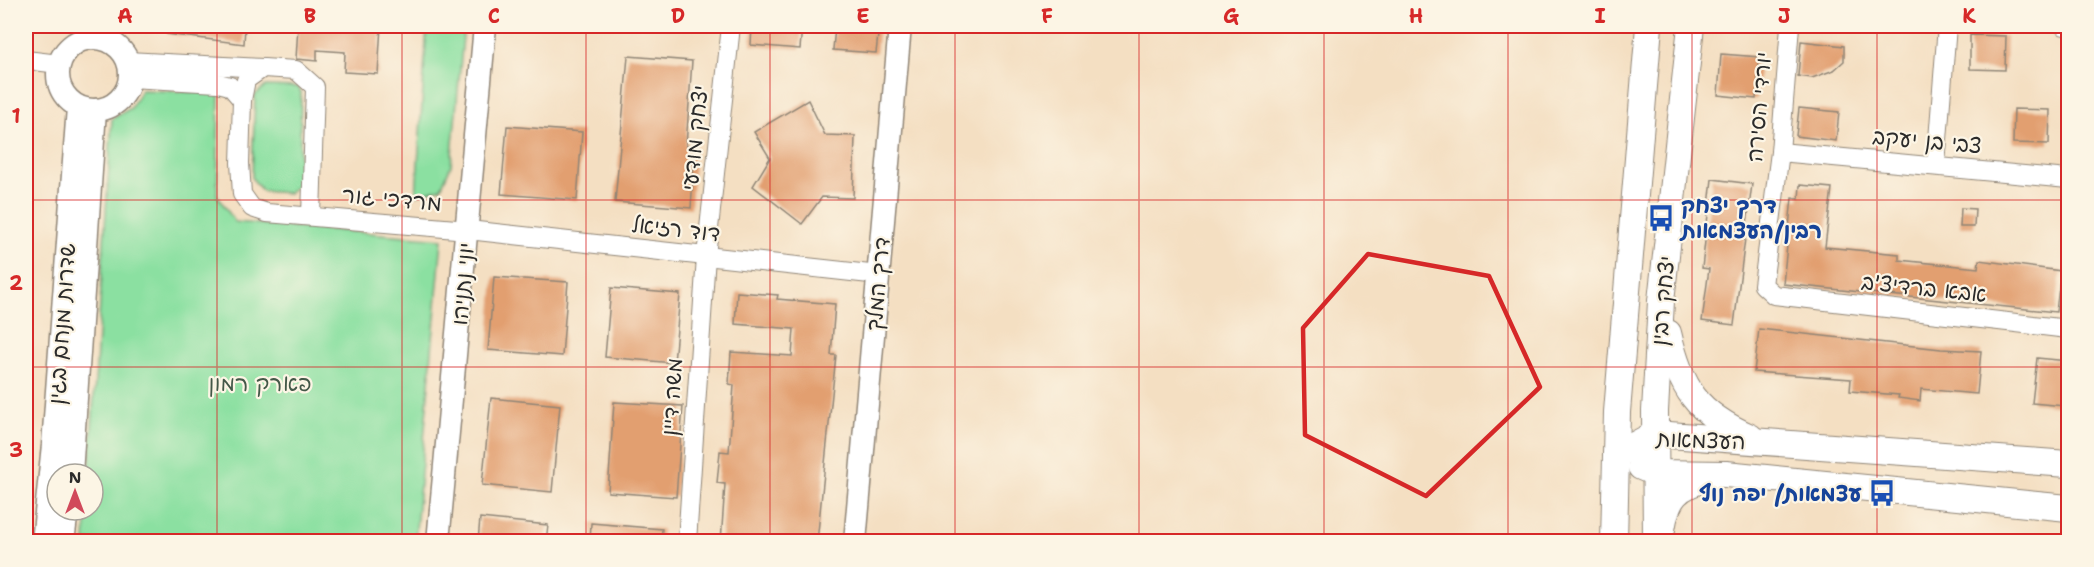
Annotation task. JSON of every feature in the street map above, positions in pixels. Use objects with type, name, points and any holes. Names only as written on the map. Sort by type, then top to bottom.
[{"type":"main road","name":"יצחק רבין","points":[[1614,542],[1617,412],[1649,26]]},
{"type":"main road","name":"יצחק רבין","points":[[1658,542],[1655,434],[1661,302],[1691,26]]},
{"type":"main road","points":[[1661,302],[1675,364],[1693,400],[1726,426],[1761,442]]},
{"type":"main road","name":"העצמאות","points":[[1616,455],[1655,434],[2068,464]]},
{"type":"main road","name":"העצמאות","points":[[1616,455],[1655,473],[1726,474],[2068,508]]},
{"type":"main road","points":[[1658,542],[1665,506],[1686,485],[1726,474]]},
{"type":"street","name":"יוני נתניהו","points":[[438,542],[485,26]]},
{"type":"street","name":"יצחק מודעי","points":[[706,256],[731,26]]},
{"type":"street","name":"דרך המלך","points":[[855,542],[900,26]]},
{"type":"street","name":"יורדי הסירה","points":[[1774,295],[1763,285],[1780,152],[1790,26]]},
{"type":"street","points":[[1936,165],[1947,26]]},
{"type":"street","points":[[94,32],[112,43],[129,69],[127,88],[115,104],[86,109],[69,101],[58,84],[59,64],[64,52],[94,32]]},
{"type":"street","points":[[26,60],[59,64]]},
{"type":"street","name":"מרדכי גור","points":[[129,69],[263,68],[296,70],[315,87],[311,216]]},
{"type":"street","name":"מרדכי גור","points":[[263,68],[246,81],[242,100],[242,194],[252,208],[267,213],[468,230]]},
{"type":"street","points":[[129,69],[218,83],[230,87],[242,100]]},
{"type":"street","name":"שדרות מנחם בגין","points":[[71,462],[86,109]]},
{"type":"street","name":"שדרות מנחם בגין","points":[[43,542],[86,109]]},
{"type":"street","name":"צבי בן יעקב","points":[[1780,152],[2068,179]]},
{"type":"street","name":"דוד רזיאל","points":[[468,230],[879,275]]},
{"type":"street","name":"משה דיין","points":[[687,542],[706,256]]},
{"type":"street","name":"אבא ברדיצ'ב","points":[[1774,295],[2068,329]]},
{"type":"street","points":[[63,542],[66,522]]},
{"type":"highlighted area","points":[[1368,254],[1489,276],[1540,387],[1426,496],[1305,435],[1303,328]]},
{"type":"green space","points":[[427,26],[464,26],[451,165],[441,188],[416,195]]},
{"type":"green space","points":[[266,86],[298,87],[301,92],[299,184],[289,193],[262,191],[252,178],[255,95]]},
{"type":"green space","name":"פארק רמון","points":[[141,90],[219,93],[217,195],[235,222],[442,239],[415,541],[85,541],[86,522],[105,522],[105,462],[90,462],[112,119],[131,108]]},
{"type":"building","points":[[168,26],[245,26],[244,44],[167,34]]},
{"type":"building","points":[[298,26],[381,26],[378,74],[344,72],[345,52],[317,50],[317,61],[296,59]]},
{"type":"building","points":[[752,26],[802,26],[800,49],[751,45]]},
{"type":"building","points":[[835,26],[879,26],[876,53],[833,50]]},
{"type":"building","points":[[1970,35],[2006,36],[2005,70],[1970,69]]},
{"type":"building","points":[[1801,41],[1844,46],[1844,61],[1834,70],[1812,78],[1798,76]]},
{"type":"building","points":[[1721,54],[1760,57],[1756,99],[1718,95]]},
{"type":"building","points":[[628,56],[692,61],[686,146],[695,147],[691,208],[615,202]]},
{"type":"building","points":[[808,100],[825,135],[855,136],[853,198],[822,197],[802,224],[753,186],[770,158],[754,132]]},
{"type":"building","points":[[1799,108],[1839,112],[1836,141],[1796,136]]},
{"type":"building","points":[[2014,109],[2050,110],[2049,144],[2013,143]]},
{"type":"building","points":[[507,126],[582,132],[577,200],[501,194]]},
{"type":"building","points":[[1712,179],[1752,184],[1734,325],[1702,321],[1709,269],[1702,268]]},
{"type":"building","points":[[1800,185],[1832,188],[1825,247],[1899,254],[1899,260],[1978,268],[1979,260],[2061,271],[2056,312],[1783,284],[1792,198],[1799,199]]},
{"type":"building","points":[[1961,208],[1975,209],[1974,227],[1960,227]]},
{"type":"building","points":[[494,277],[568,282],[562,356],[488,350]]},
{"type":"building","points":[[611,288],[680,294],[674,363],[605,357]]},
{"type":"building","points":[[737,292],[778,295],[777,299],[835,304],[831,355],[836,355],[817,542],[721,542],[725,484],[717,483],[720,451],[729,452],[734,385],[729,384],[731,352],[792,356],[794,329],[735,324]]},
{"type":"building","points":[[1759,329],[1941,349],[1981,351],[1977,394],[1921,389],[1920,401],[1898,398],[1899,395],[1850,391],[1851,379],[1754,372]]},
{"type":"building","points":[[2037,358],[2068,361],[2065,406],[2032,403]]},
{"type":"building","points":[[491,398],[560,405],[552,492],[482,485]]},
{"type":"building","points":[[614,402],[683,406],[676,497],[608,492]]},
{"type":"building","points":[[480,518],[548,525],[546,542],[478,542]]},
{"type":"building","points":[[591,523],[662,529],[661,542],[590,542]]},
{"type":"place","name":"דרך יצחק רבין/העצמאות","points":[[1661,218]]},
{"type":"place","name":"עצמאות/ יפה נוף","points":[[1882,493]]}]
